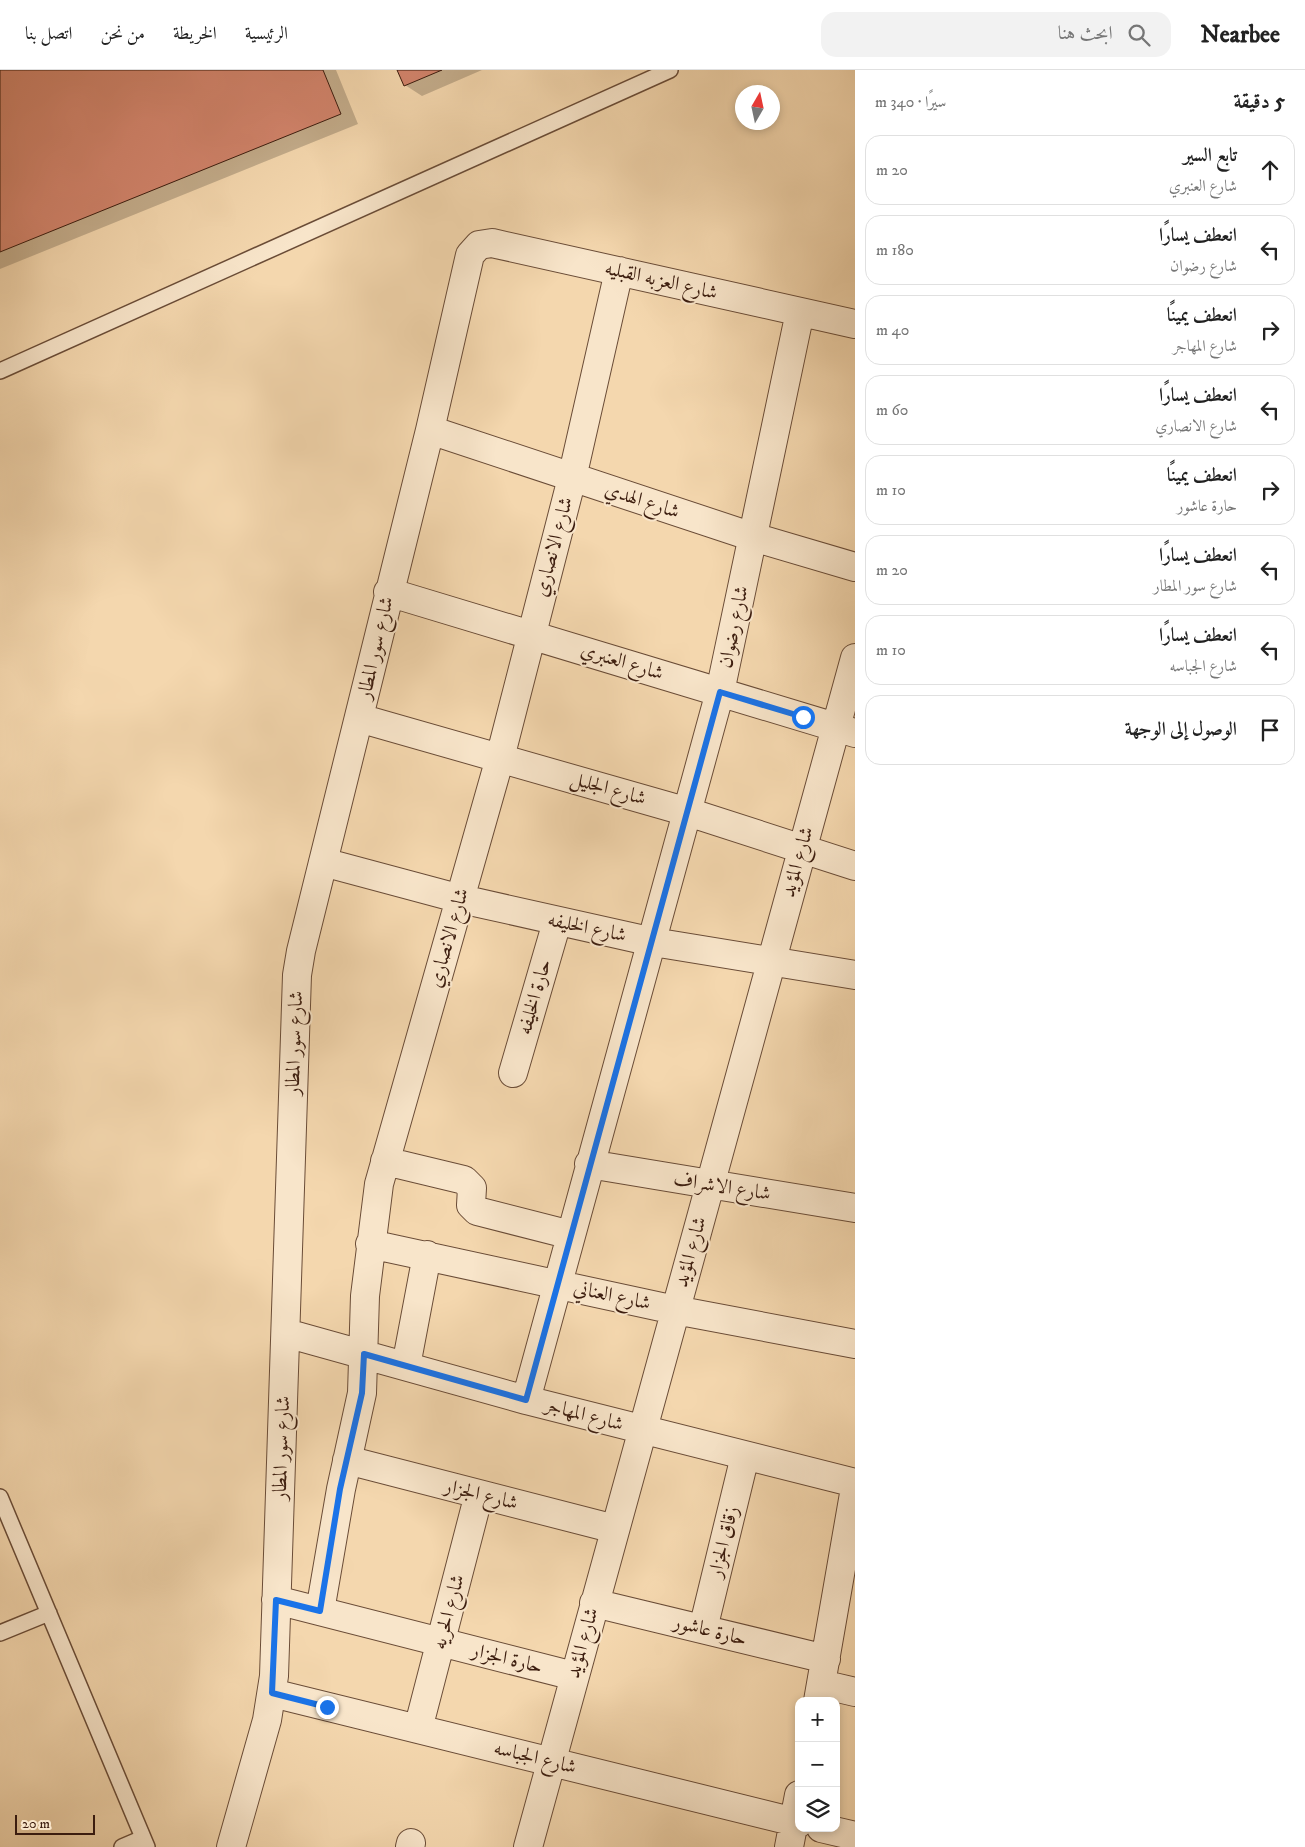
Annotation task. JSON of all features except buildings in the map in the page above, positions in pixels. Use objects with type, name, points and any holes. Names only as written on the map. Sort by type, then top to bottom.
[{"type":"street","name":"شارع العزبه القبليه","points":[[470,255],[479,245],[492,243],[855,324]]},
{"type":"street","name":"شارع سور المطار","points":[[231,1847],[272,1693],[297,975],[388,592],[430,430],[470,255]]},
{"type":"street","name":"شارع الانصاري","points":[[320,1611],[347,1460],[362,1393],[365,1296],[370,1244],[385,1161],[500,758],[572,478],[619,271]]},
{"type":"street","name":"شارع رضوان","points":[[526,1400],[589,1164],[653,942],[720,692],[800,312]]},
{"type":"street","name":"شارع الهدي","points":[[430,430],[753,537],[855,567]]},
{"type":"street","name":"شارع العنبري","points":[[388,592],[846,730]]},
{"type":"street","name":"شارع المؤيد","points":[[528,1847],[802,849],[846,730],[855,658]]},
{"type":"street","name":"شارع الجليل","points":[[359,718],[688,812],[855,866]]},
{"type":"street","name":"شارع الخليفه","points":[[323,862],[460,899],[557,922],[653,942],[855,975]]},
{"type":"street","name":"حارة الخليفه","points":[[513,1073],[557,922]]},
{"type":"street","points":[[385,1161],[464,1180],[472,1188],[472,1205],[477,1211],[571,1235]]},
{"type":"street","name":"شارع الاشراف","points":[[589,1164],[855,1208]]},
{"type":"street","name":"شارع العناني","points":[[370,1244],[675,1310],[855,1344]]},
{"type":"street","points":[[406,1366],[427,1255]]},
{"type":"street","name":"شارع المهاجر","points":[[286,1333],[526,1400],[855,1483]]},
{"type":"street","name":"زقاق الجزار","points":[[703,1629],[745,1456]]},
{"type":"street","name":"شارع الجزار","points":[[347,1460],[615,1529]]},
{"type":"street","points":[[822,1681],[844,1618],[855,1488]]},
{"type":"street","name":"شارع الحريه","points":[[418,1729],[479,1494]]},
{"type":"street","points":[[276,1600],[440,1642]]},
{"type":"street","name":"حارة عاشور","points":[[594,1603],[703,1629],[822,1681],[855,1692]]},
{"type":"street","name":"حارة الجزار","points":[[440,1642],[574,1676]]},
{"type":"street","name":"شارع الجباسه","points":[[272,1693],[550,1762],[794,1830]]},
{"type":"street","points":[[838,1832],[855,1836]]},
{"type":"lane","points":[[0,371],[670,70]]},
{"type":"lane","points":[[0,1497],[145,1843],[122,1847]]},
{"type":"lane","points":[[0,1633],[49,1613]]},
{"type":"route","points":[[327,1707],[272,1693],[276,1600],[320,1611],[340,1489],[362,1393],[364,1354],[526,1400],[589,1164],[653,942],[720,692],[803,717]]}]
